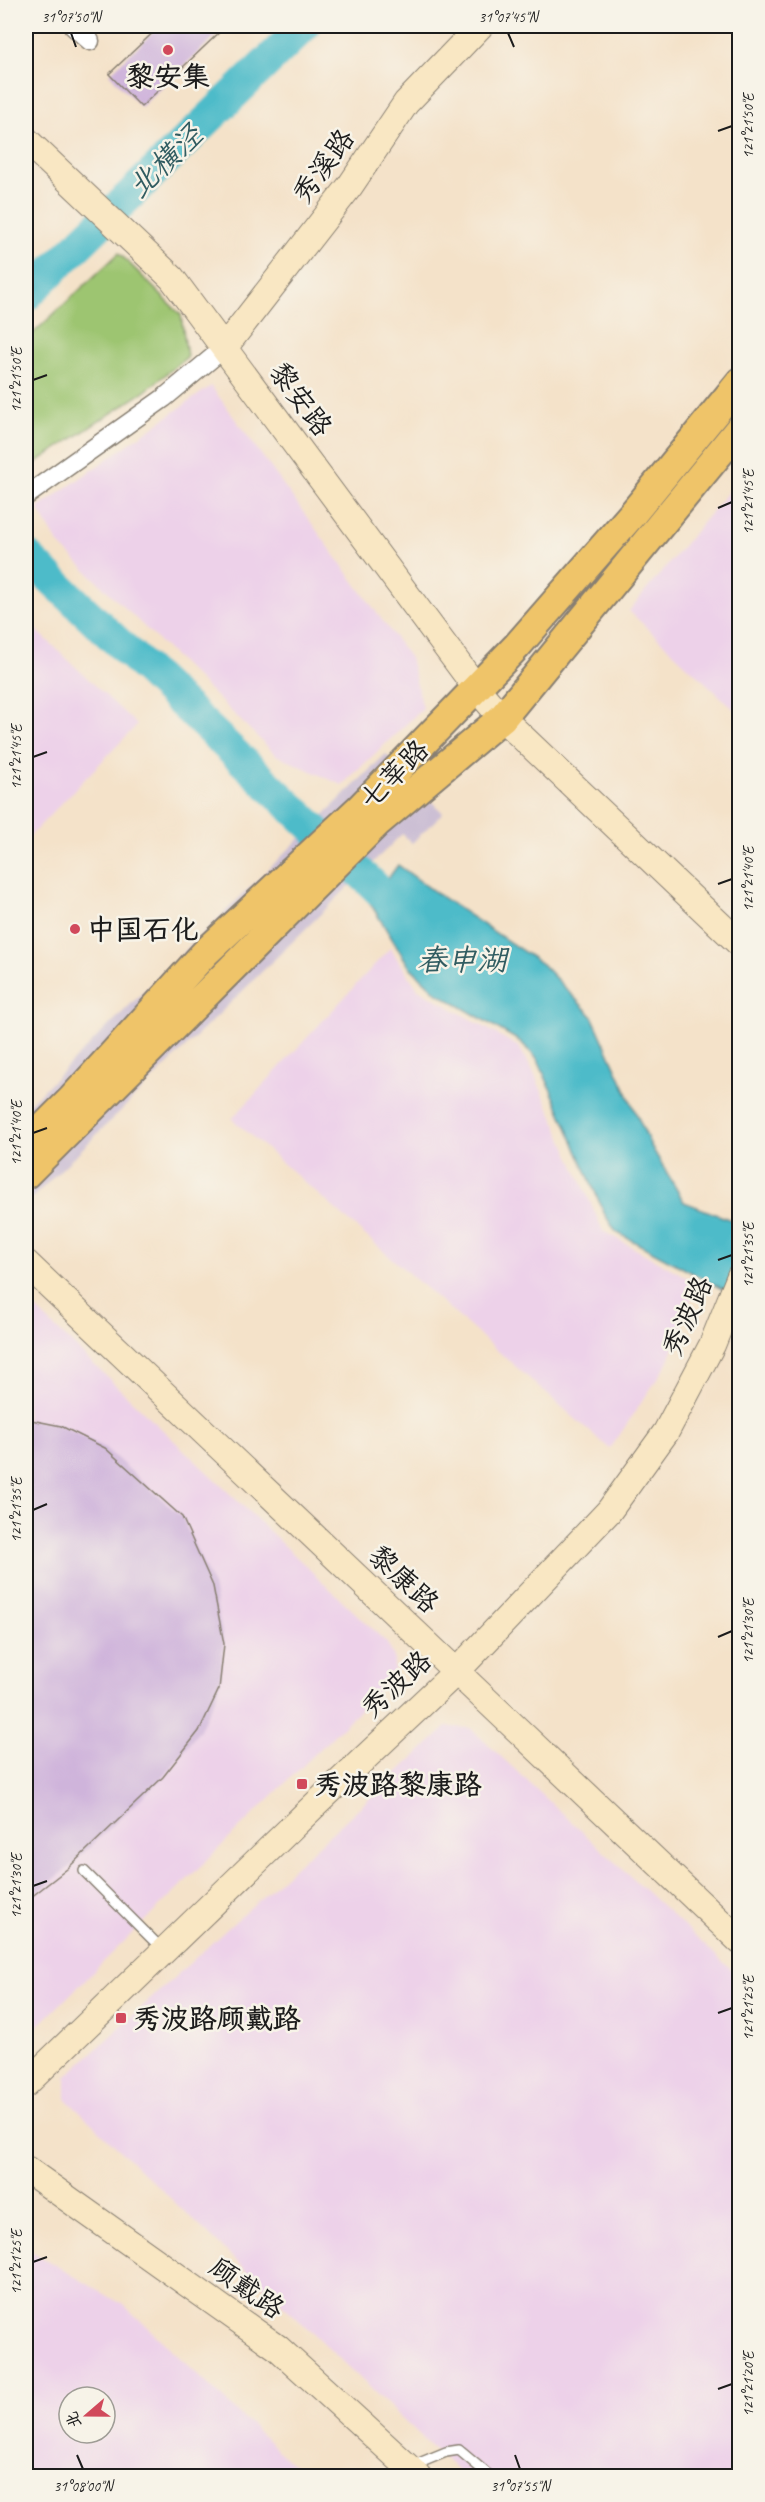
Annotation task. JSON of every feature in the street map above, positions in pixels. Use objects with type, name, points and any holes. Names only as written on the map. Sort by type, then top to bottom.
[{"type":"main road","name":"七莘路","points":[[26,1174],[308,873],[368,816],[634,512],[740,382]]},
{"type":"main road","name":"七莘路","points":[[368,816],[502,718],[740,428]]},
{"type":"main road","name":"七莘路","points":[[26,1145],[72,1099],[205,953],[308,873]]},
{"type":"street","points":[[73,26],[90,41]]},
{"type":"street","name":"秀溪路","points":[[224,348],[350,186],[406,103],[480,26]]},
{"type":"street","name":"黎安路","points":[[26,140],[172,278],[477,689],[502,718],[740,944]]},
{"type":"street","points":[[26,496],[164,398],[224,348]]},
{"type":"street","name":"黎康路","points":[[26,1263],[740,1941]]},
{"type":"street","name":"秀波路","points":[[26,2084],[456,1672],[615,1502],[666,1432],[712,1345],[740,1276]]},
{"type":"street","name":"顾戴路","points":[[26,2169],[278,2348],[413,2472]]},
{"type":"lane","points":[[84,1871],[165,1952]]},
{"type":"lane","points":[[413,2472],[446,2452],[459,2450],[490,2476]]},
{"type":"shaded area","points":[[211,386],[410,658],[423,708],[342,785],[276,755],[58,543],[38,508]]},
{"type":"shaded area","points":[[739,479],[739,714],[629,611]]},
{"type":"shaded area","points":[[26,620],[137,725],[26,840]]},
{"type":"shaded area","points":[[386,754],[443,813],[412,843],[402,834],[26,1204],[26,1107]]},
{"type":"shaded area","points":[[390,948],[418,989],[519,1047],[532,1069],[603,1231],[697,1283],[668,1363],[610,1449],[232,1119]]},
{"type":"shaded area","points":[[26,1300],[387,1643],[394,1657],[394,1671],[387,1683],[26,2038]]},
{"type":"shaded area","points":[[447,1727],[470,1728],[739,1977],[739,2476],[463,2476],[66,2099],[66,2077]]},
{"type":"shaded area","points":[[26,2248],[125,2306],[305,2476],[26,2476]]},
{"type":"green space","points":[[119,253],[181,315],[187,357],[144,392],[26,469],[26,340]]},
{"type":"water","name":"春申湖","points":[[398,865],[542,964],[592,1016],[651,1146],[684,1202],[739,1223],[739,1298],[616,1232],[605,1215],[538,1060],[521,1042],[436,992],[409,966],[370,903]]},
{"type":"building","name":"黎安集","points":[[160,26],[226,26],[141,107],[109,74]]},
{"type":"building","points":[[26,1419],[61,1426],[105,1448],[182,1517],[213,1586],[224,1644],[219,1689],[199,1731],[163,1777],[67,1869],[26,1901]]},
{"type":"waterway","name":"北横泾","points":[[26,296],[304,26]]},
{"type":"waterway","points":[[26,555],[409,919]]},
{"type":"place","name":"黎安集","points":[[168,50]]},
{"type":"place","name":"中国石化","points":[[75,929]]},
{"type":"place","name":"秀波路黎康路","points":[[302,1784]]},
{"type":"place","name":"秀波路顾戴路","points":[[121,2018]]}]
